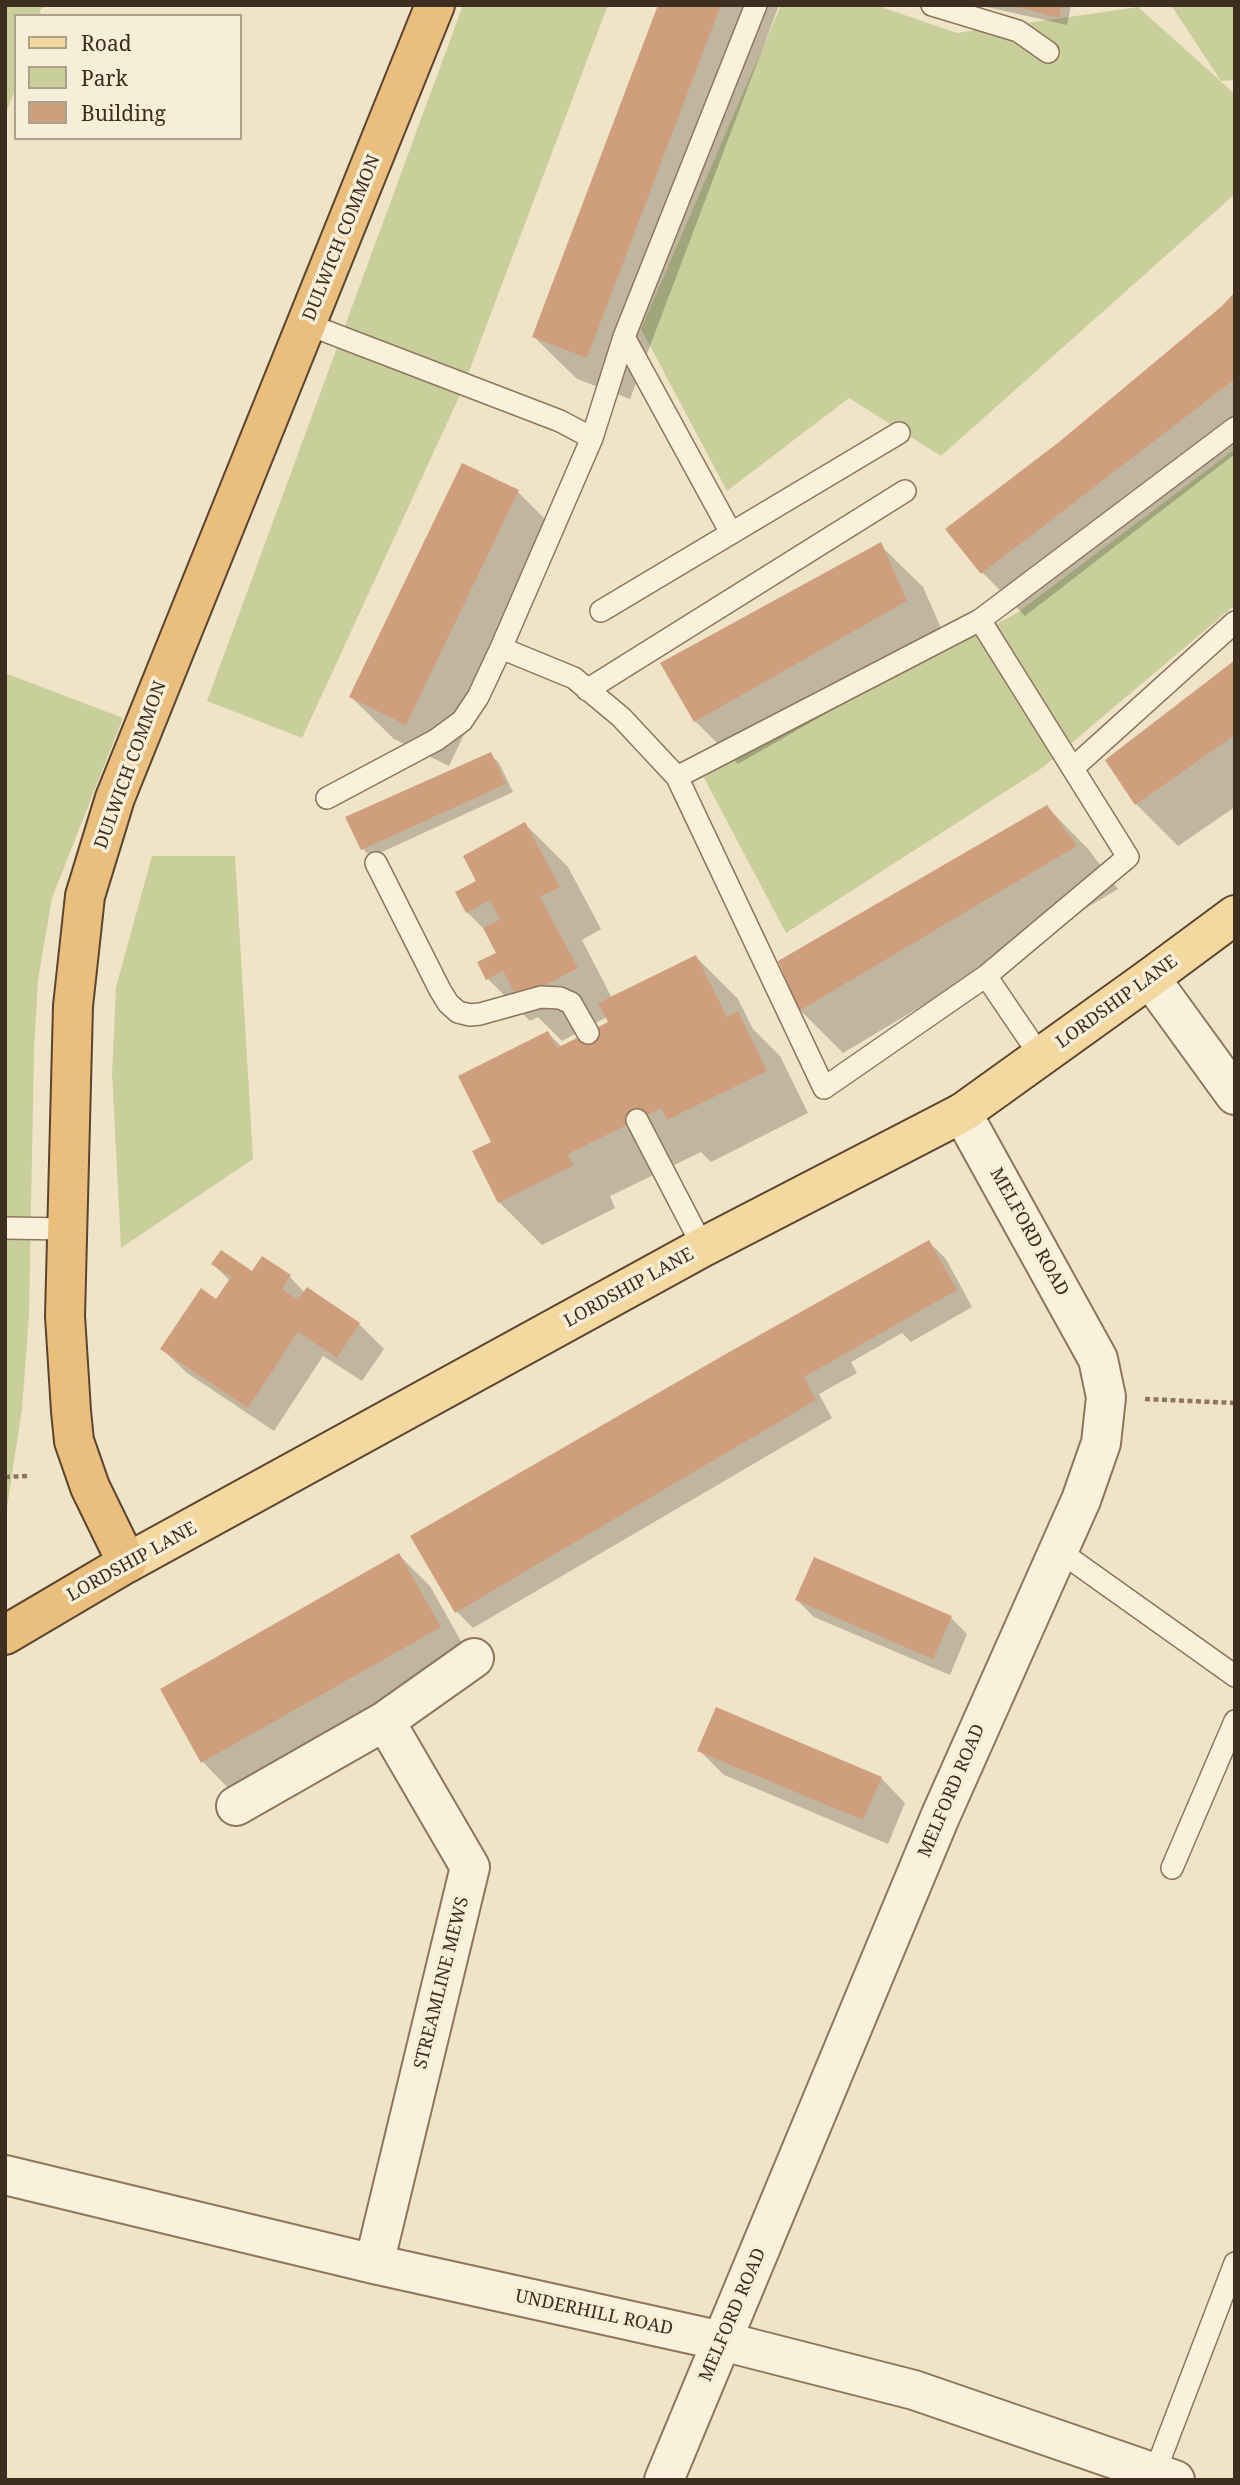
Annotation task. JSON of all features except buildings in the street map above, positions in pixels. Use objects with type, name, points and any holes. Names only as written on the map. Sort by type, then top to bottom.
[{"type":"highway","name":"DULWICH COMMON","points":[[127,1563],[90,1487],[74,1441],[65,1316],[73,1006],[85,896],[115,797],[435,5]]},
{"type":"highway","name":"LORDSHIP LANE","points":[[5,1635],[127,1563]]},
{"type":"main road","name":"LORDSHIP LANE","points":[[127,1563],[703,1247],[962,1113],[1235,915]]},
{"type":"street","points":[[1150,978],[1235,1095]]},
{"type":"street","name":"MELFORD ROAD","points":[[664,2480],[940,1817],[1081,1500],[1101,1443],[1106,1397],[1098,1359],[962,1113]]},
{"type":"street","points":[[236,1806],[385,1721],[474,1658]]},
{"type":"street","name":"STREAMLINE MEWS","points":[[374,2264],[470,1867],[385,1721]]},
{"type":"street","name":"UNDERHILL ROAD","points":[[5,2175],[374,2264],[722,2341],[914,2390],[1165,2476]]},
{"type":"lane","points":[[327,798],[436,740],[462,721],[478,697],[592,438],[624,337],[756,5]]},
{"type":"lane","points":[[933,5],[956,9],[1018,31],[1048,52]]},
{"type":"lane","points":[[307,324],[560,421],[592,438]]},
{"type":"lane","points":[[624,337],[731,533]]},
{"type":"lane","points":[[677,777],[980,620],[1235,428]]},
{"type":"lane","points":[[601,611],[899,433]]},
{"type":"lane","points":[[587,690],[905,491]]},
{"type":"lane","points":[[501,648],[574,678],[621,718],[677,777],[824,1088],[986,976],[1128,857],[980,620]]},
{"type":"lane","points":[[1073,768],[1235,622]]},
{"type":"lane","points":[[376,863],[439,990],[458,1012],[480,1014],[541,997],[559,998],[571,1003],[588,1033]]},
{"type":"lane","points":[[986,976],[1041,1057]]},
{"type":"lane","points":[[637,1120],[703,1247]]},
{"type":"lane","points":[[5,1228],[67,1229]]},
{"type":"lane","points":[[1058,1550],[1235,1676]]},
{"type":"lane","points":[[1172,1868],[1235,1721]]},
{"type":"lane","points":[[1165,2476],[1235,2263]]},
{"type":"path","points":[[1106,1397],[1235,1403]]},
{"type":"path","points":[[5,1477],[27,1476]]},
{"type":"green space","points":[[5,5],[44,5],[39,12],[42,14],[14,14],[14,93],[5,115]]},
{"type":"green space","points":[[463,5],[608,5],[460,395],[302,738],[207,701]]},
{"type":"green space","points":[[781,5],[875,5],[957,33],[1138,7],[1235,94],[1235,194],[941,456],[849,398],[727,491],[641,329]]},
{"type":"green space","points":[[1171,5],[1235,5],[1235,80],[1221,81]]},
{"type":"green space","points":[[1235,449],[1235,605],[1042,768],[786,933],[703,776],[1017,613]]},
{"type":"green space","points":[[5,673],[123,718],[52,898],[38,980],[29,1316],[22,1409],[5,1521]]},
{"type":"green space","points":[[152,856],[235,856],[253,1159],[121,1248],[112,1074],[116,987]]}]
